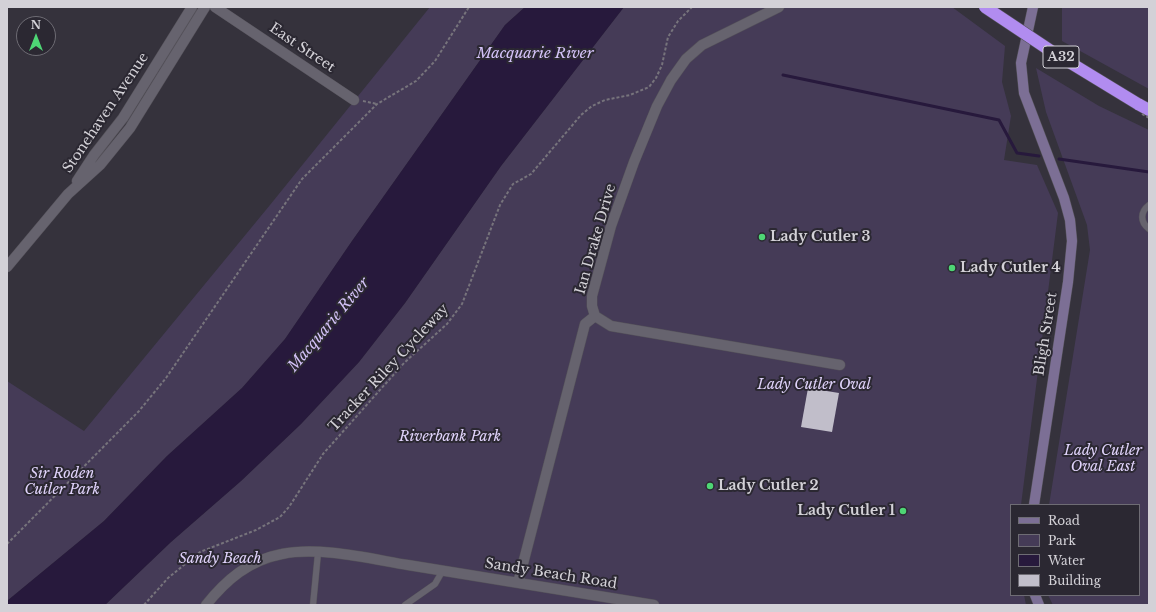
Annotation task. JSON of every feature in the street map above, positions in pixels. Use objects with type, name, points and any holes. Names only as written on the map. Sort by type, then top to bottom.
[{"type":"highway","name":"A32","points":[[985,7],[1087,73],[1149,110]]},
{"type":"street","name":"Stonehaven Avenue","points":[[7,268],[68,194],[94,155],[123,118],[192,7]]},
{"type":"street","name":"Stonehaven Avenue","points":[[68,194],[100,165],[130,128],[205,7]]},
{"type":"street","name":"East Street","points":[[215,7],[354,100]]},
{"type":"street","name":"Ian Drake Drive","points":[[518,583],[585,324],[595,316],[592,306],[592,296],[611,226],[634,162],[657,106],[686,59],[702,45],[779,7]]},
{"type":"street","name":"Bligh Street","points":[[1033,7],[1021,63],[1024,93],[1062,190],[1070,220],[1072,241],[1066,297],[1034,504]]},
{"type":"street","points":[[595,316],[611,326],[840,365]]},
{"type":"street","name":"Sandy Beach Road","points":[[206,605],[228,580],[241,570],[256,562],[291,552],[318,552],[443,570],[654,605]]},
{"type":"lane","points":[[1149,205],[1143,211],[1142,218],[1145,225],[1149,229]]},
{"type":"lane","points":[[313,605],[318,552]]},
{"type":"lane","points":[[405,605],[435,584],[443,570]]},
{"type":"path","points":[[7,544],[139,411],[166,378],[302,179],[377,104],[416,81],[435,61],[470,7]]},
{"type":"path","name":"Tracker Riley Cycleway","points":[[144,605],[168,578],[200,552],[266,526],[280,517],[289,507],[323,454],[404,363],[447,324],[462,304],[500,205],[513,184],[531,174],[581,115],[592,106],[605,100],[630,96],[650,87],[662,66],[668,37],[678,21],[692,7]]},
{"type":"path","points":[[354,100],[377,104]]},
{"type":"green space","name":"Sir Roden Cutler Park","points":[[430,7],[525,7],[505,25],[352,241],[285,339],[242,388],[167,456],[104,521],[7,601],[7,381],[84,431],[270,205]]},
{"type":"green space","points":[[624,7],[952,7],[1005,46],[1002,82],[1011,116],[1004,160],[1037,165],[1058,213],[1021,504],[1010,504],[1010,596],[1024,596],[1026,605],[105,605],[171,542],[241,481],[301,424],[359,362],[405,303],[501,166]]},
{"type":"green space","points":[[1062,7],[1149,7],[1149,89],[1062,41]]},
{"type":"green space","name":"Lady Cutler Oval East","points":[[1036,68],[1099,106],[1149,130],[1149,605],[1053,605],[1048,596],[1140,596],[1140,504],[1049,504],[1090,250],[1087,225],[1046,112]]},
{"type":"water","name":"Macquarie River","points":[[525,7],[624,7],[501,166],[405,303],[359,362],[301,424],[241,481],[171,542],[105,605],[7,605],[7,601],[104,521],[167,456],[242,388],[285,339],[352,241],[505,25]]},
{"type":"building","points":[[808,388],[839,393],[832,432],[801,427]]},
{"type":"waterway","points":[[783,75],[999,120],[1017,153],[1039,156]]},
{"type":"waterway","points":[[1059,159],[1149,172]]},
{"type":"place","name":"Lady Cutler 3","points":[[762,237]]},
{"type":"place","name":"Lady Cutler 4","points":[[952,268]]},
{"type":"place","name":"Lady Cutler 2","points":[[710,486]]},
{"type":"place","name":"Lady Cutler 1","points":[[903,511]]},
{"type":"park label","name":"Lady Cutler Oval","points":[[814,385]]},
{"type":"park label","name":"Riverbank Park","points":[[450,437]]},
{"type":"park label","name":"Sandy Beach","points":[[220,559]]}]
